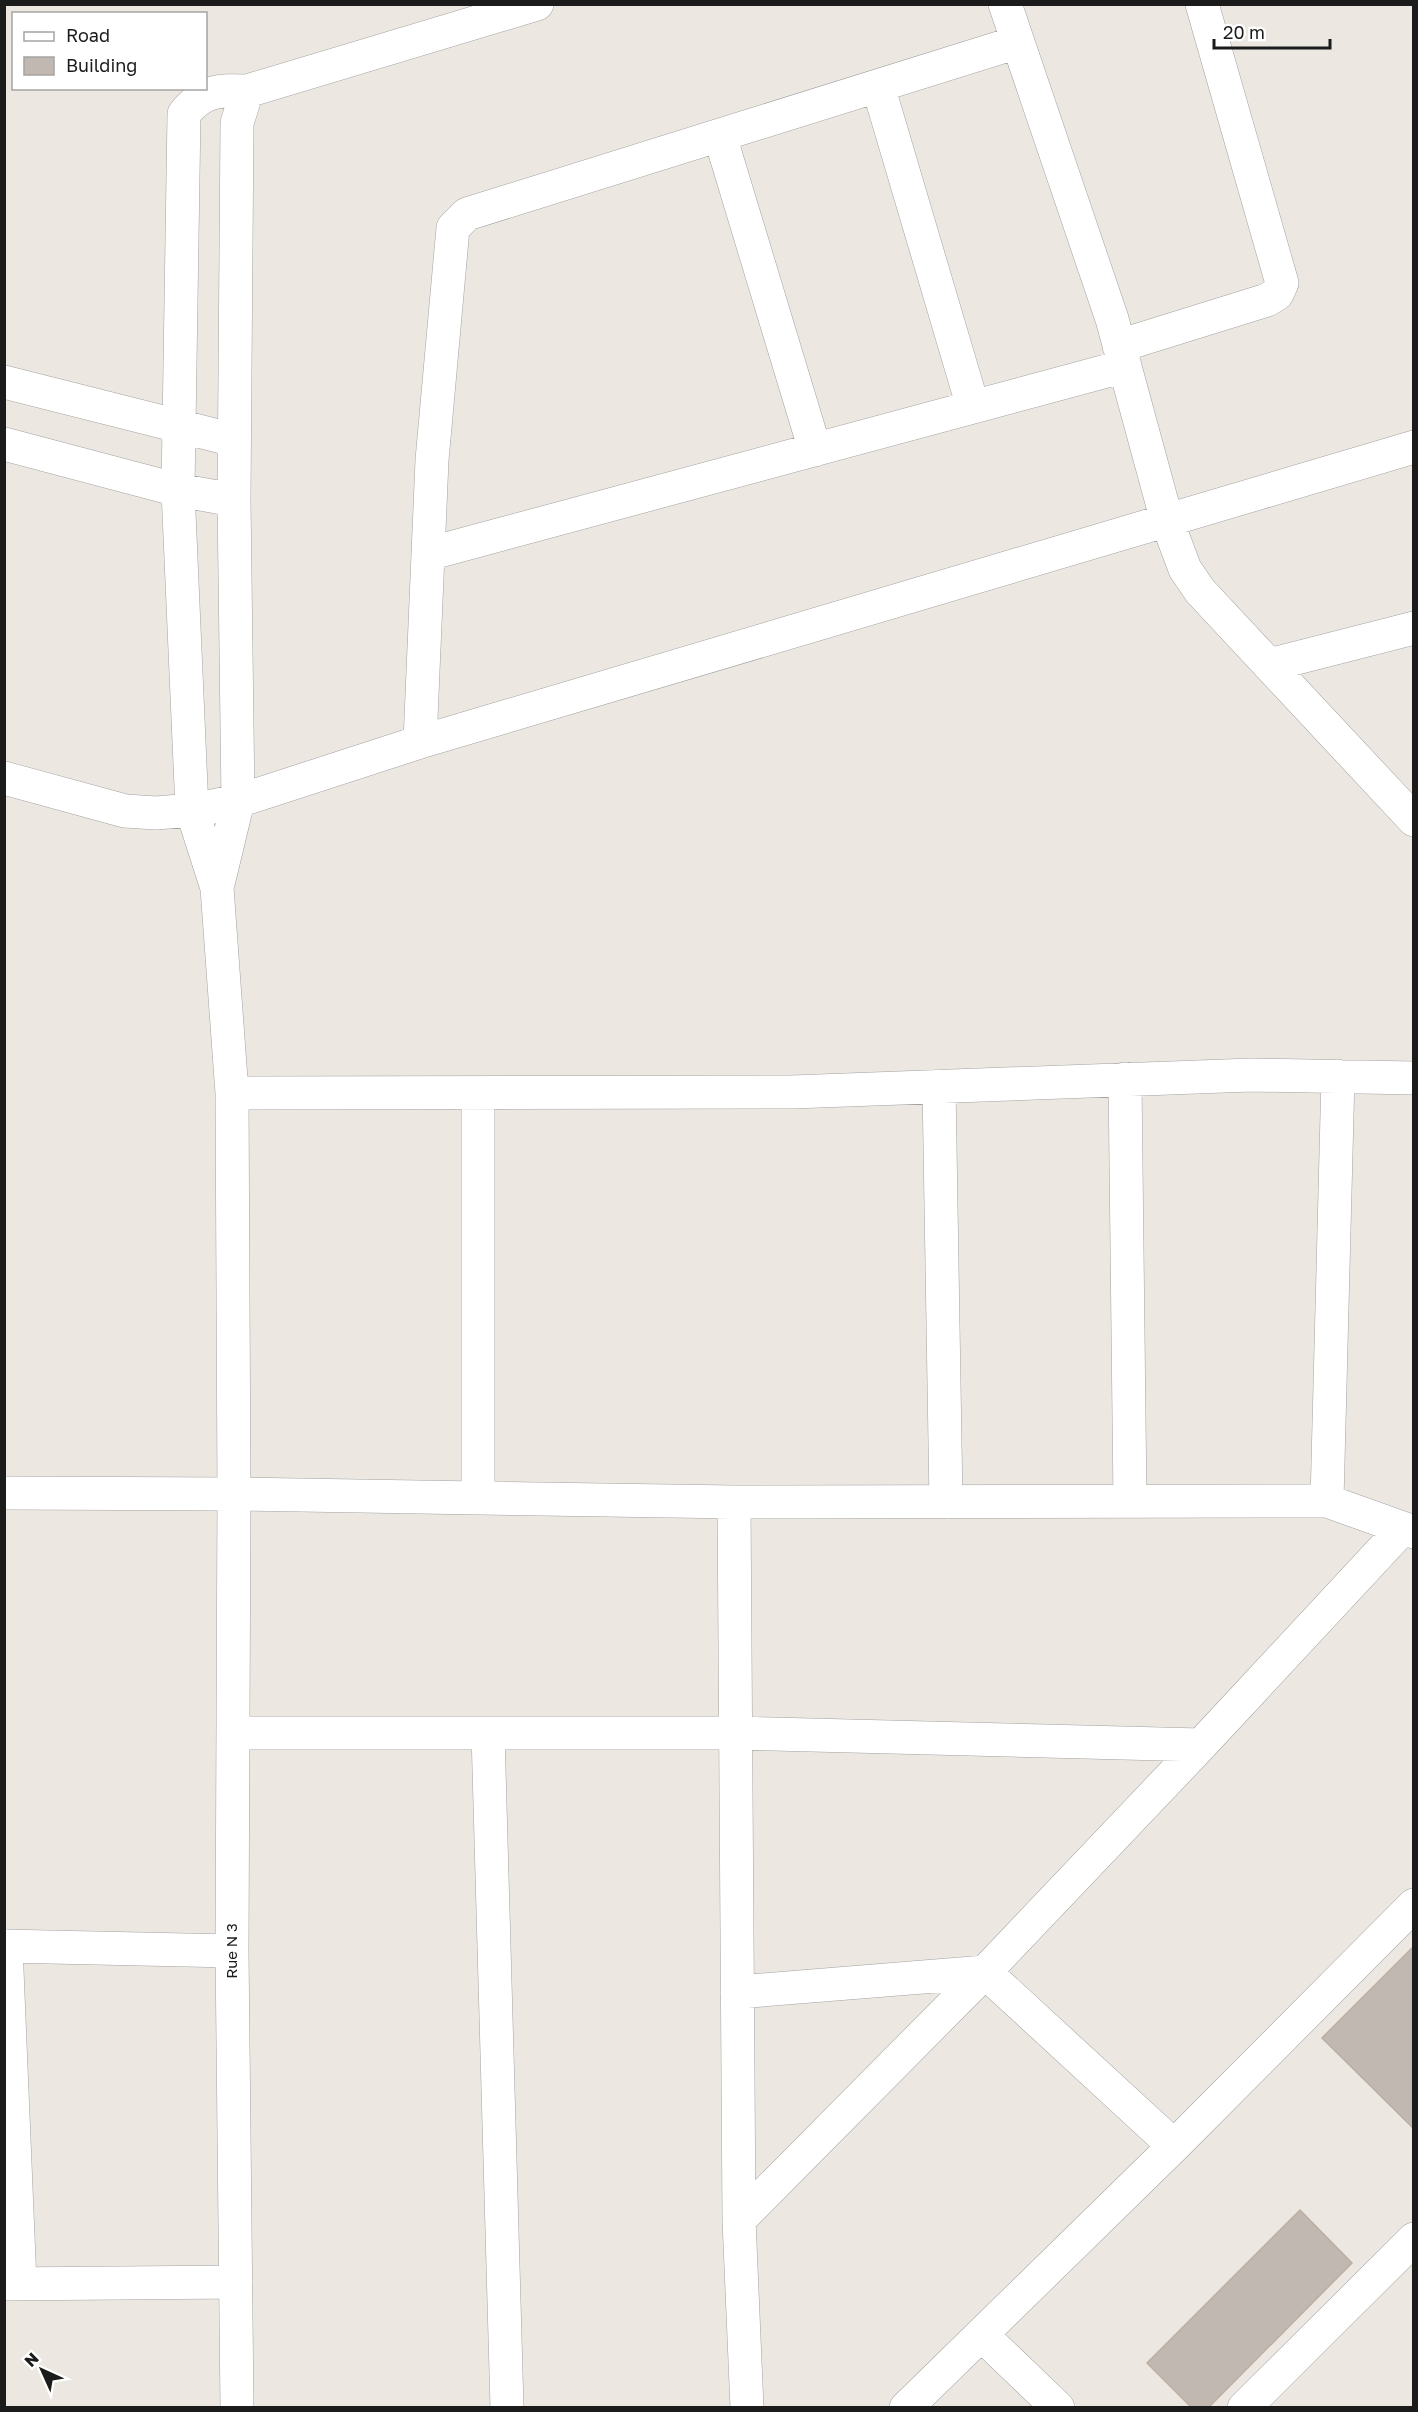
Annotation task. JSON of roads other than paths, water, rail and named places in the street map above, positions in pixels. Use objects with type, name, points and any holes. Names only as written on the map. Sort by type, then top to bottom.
[{"type":"street","points":[[217,888],[192,810],[178,490],[184,114],[204,95],[220,90],[247,91],[537,4]]},
{"type":"street","points":[[1005,4],[1112,319],[1167,520],[1185,570],[1200,591],[1413,820]]},
{"type":"street","points":[[428,554],[973,407],[1122,356],[1267,300],[1277,294],[1282,283],[1202,4]]},
{"type":"street","points":[[420,742],[432,460],[453,228],[467,214],[1018,42]]},
{"type":"street","points":[[878,86],[973,407]]},
{"type":"street","points":[[217,888],[238,801],[234,500],[237,123],[247,91]]},
{"type":"street","points":[[720,136],[815,450]]},
{"type":"street","points":[[4,382],[234,440]]},
{"type":"street","points":[[4,444],[178,490],[234,500]]},
{"type":"street","points":[[4,778],[125,811],[156,813],[192,810],[238,801],[420,742],[1413,447]]},
{"type":"street","points":[[1269,665],[1413,628]]},
{"type":"street","name":"Rue N 3","points":[[217,888],[232,1093],[234,1494],[232,1951],[237,2408]]},
{"type":"street","points":[[232,1093],[792,1092],[1251,1074],[1413,1078]]},
{"type":"street","points":[[1328,1501],[1338,1076]]},
{"type":"street","points":[[1125,1079],[1130,1501]]},
{"type":"street","points":[[939,1086],[946,1502]]},
{"type":"street","points":[[478,1093],[478,1498]]},
{"type":"street","points":[[4,1493],[234,1494],[734,1502],[1328,1501],[1408,1531],[985,1972],[739,2220]]},
{"type":"street","points":[[734,1502],[739,2220],[747,2408]]},
{"type":"street","points":[[233,1733],[736,1733],[1201,1745]]},
{"type":"street","points":[[488,1733],[507,2408]]},
{"type":"street","points":[[906,2408],[1174,2146],[1413,1905]]},
{"type":"street","points":[[232,1951],[5,1946],[12,2284],[236,2282]]},
{"type":"street","points":[[737,1992],[985,1972],[1174,2146]]},
{"type":"street","points":[[1244,2408],[1413,2239]]},
{"type":"street","points":[[982,2335],[1058,2408]]}]
